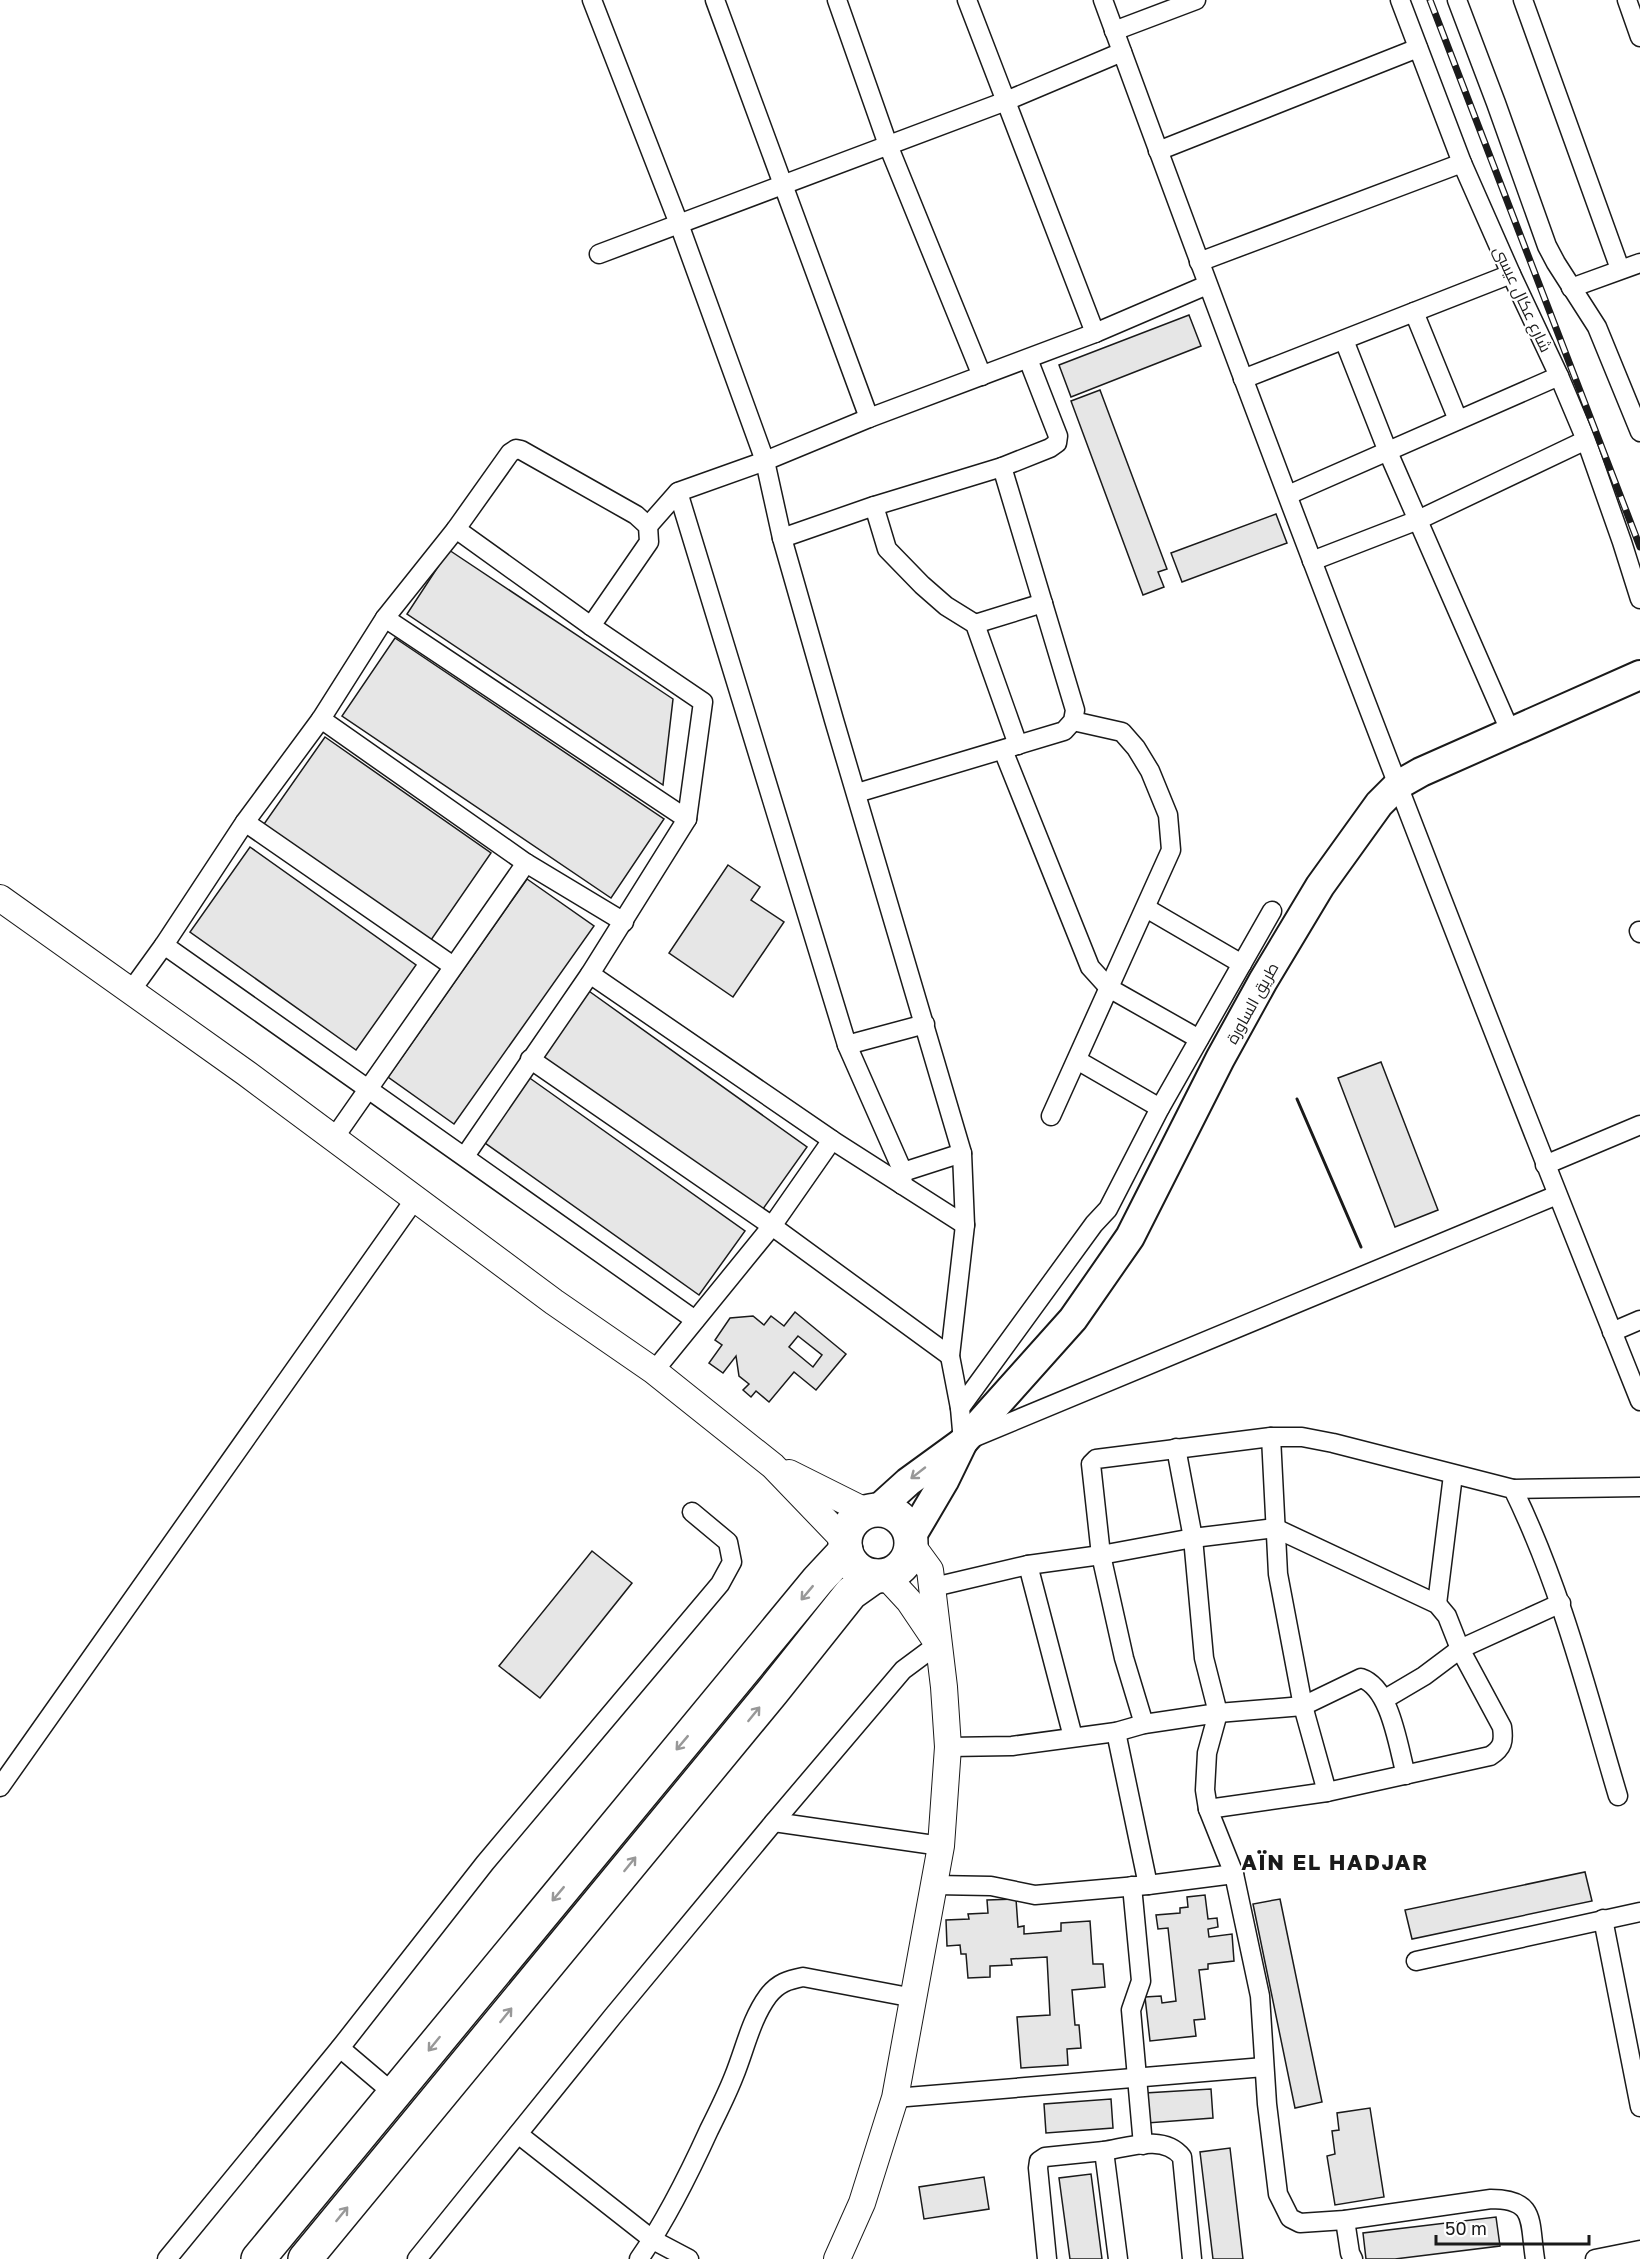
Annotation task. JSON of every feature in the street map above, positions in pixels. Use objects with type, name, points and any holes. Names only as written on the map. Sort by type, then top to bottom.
[{"type":"highway","points":[[258,2259],[818,1580],[845,1546],[851,1524],[872,1511],[887,1511],[903,1520],[911,1541],[909,1555],[904,1564],[895,1571],[880,1576],[850,1593],[773,1691],[305,2259]]},
{"type":"highway","points":[[845,1546],[856,1567],[865,1573],[880,1576]]},
{"type":"main road","name":"طريق الساورة","points":[[963,1442],[1074,1318],[1130,1237],[1220,1059],[1263,981],[1320,886],[1379,804],[1398,785],[1421,772],[1640,675]]},
{"type":"main road","points":[[0,898],[334,1138],[554,1302],[654,1371],[773,1466],[845,1546]]},
{"type":"main road","points":[[773,1466],[872,1511],[963,1442]]},
{"type":"main road","points":[[842,2257],[896,2098],[941,1846],[948,1747],[944,1687],[934,1587],[930,1570],[911,1541],[963,1442]]},
{"type":"main road","points":[[880,1576],[909,1601],[938,1644]]},
{"type":"street","points":[[592,0],[679,224],[765,461],[782,538],[962,1153],[965,1225],[950,1356],[960,1408],[963,1442],[1557,1196]]},
{"type":"street","points":[[715,0],[870,418]]},
{"type":"street","points":[[837,0],[888,145],[982,376]]},
{"type":"street","points":[[967,0],[1095,333]]},
{"type":"street","points":[[1103,0],[1207,285],[1312,561],[1557,1196],[1640,1401]]},
{"type":"street","points":[[1114,31],[1196,0]]},
{"type":"street","name":"شارع عكال عيسى","points":[[1400,0],[1462,163],[1586,440],[1640,599]]},
{"type":"street","points":[[1457,0],[1547,246],[1597,327],[1640,432]]},
{"type":"street","points":[[1523,0],[1620,268]]},
{"type":"street","points":[[1627,0],[1640,37]]},
{"type":"street","points":[[1158,151],[1418,48]]},
{"type":"street","points":[[599,254],[1006,101],[1122,52]]},
{"type":"street","points":[[1199,262],[1462,163]]},
{"type":"street","points":[[1571,288],[1640,262]]},
{"type":"street","points":[[1243,379],[1511,274]]},
{"type":"street","points":[[648,526],[678,492],[765,461],[870,418],[1095,333],[1207,285]]},
{"type":"street","points":[[1414,312],[1458,420]]},
{"type":"street","points":[[1344,340],[1389,452],[1510,733]]},
{"type":"street","points":[[782,538],[874,506],[1002,467],[1050,448],[1056,443],[1058,436],[1028,358]]},
{"type":"street","points":[[1288,495],[1559,376]]},
{"type":"street","points":[[1312,561],[1418,520],[1586,440]]},
{"type":"street","points":[[130,992],[164,945],[245,822],[321,719],[385,618],[456,529],[510,453],[516,449],[636,515],[648,526],[649,542],[591,626]]},
{"type":"street","points":[[857,793],[1064,731],[1073,721],[1075,710],[1002,467]]},
{"type":"street","points":[[678,492],[847,1045],[903,1178]]},
{"type":"street","points":[[874,506],[887,549],[946,606],[975,624],[1010,747],[1090,967],[1109,988],[1199,1039]]},
{"type":"street","points":[[456,529],[591,626],[703,702],[687,819],[590,974],[465,1156]]},
{"type":"street","points":[[975,624],[1043,603]]},
{"type":"street","points":[[385,618],[687,819]]},
{"type":"street","points":[[321,719],[526,863],[624,922]]},
{"type":"street","points":[[1051,1116],[1172,850],[1168,815],[1150,771],[1136,748],[1122,732],[1073,721]]},
{"type":"street","points":[[245,822],[453,966]]},
{"type":"street","points":[[334,1138],[526,863]]},
{"type":"street","points":[[1146,908],[1242,964]]},
{"type":"street","points":[[960,1408],[1094,1224],[1108,1209],[1160,1108],[1272,911]]},
{"type":"street","points":[[164,945],[695,1320]]},
{"type":"street","points":[[590,974],[832,1140],[903,1178],[965,1225]]},
{"type":"street","points":[[847,1045],[925,1024]]},
{"type":"street","points":[[530,1059],[772,1226],[950,1356]]},
{"type":"street","points":[[1077,1060],[1160,1108]]},
{"type":"street","points":[[1545,1165],[1640,1125]]},
{"type":"street","points":[[654,1371],[772,1226],[832,1140]]},
{"type":"street","points":[[903,1178],[962,1153]]},
{"type":"street","points":[[0,1787],[415,1199]]},
{"type":"street","points":[[1612,1332],[1640,1320]]},
{"type":"street","points":[[1271,1437],[1278,1574],[1303,1706],[1327,1792]]},
{"type":"street","points":[[1144,1724],[1124,1658],[1101,1555],[1090,1466],[1092,1462],[1176,1448],[1271,1437],[1302,1437],[1513,1489],[1640,1487]]},
{"type":"street","points":[[1176,1448],[1193,1538],[1204,1658],[1218,1713],[1207,1752],[1205,1790],[1208,1809],[1233,1874],[1260,1996],[1266,2104],[1278,2194],[1284,2209],[1290,2218],[1300,2223],[1345,2220],[1491,2199],[1514,2201],[1522,2205],[1528,2215],[1535,2259]]},
{"type":"street","points":[[1437,1604],[1453,1475]]},
{"type":"street","points":[[1513,1489],[1561,1603],[1618,1796]]},
{"type":"street","points":[[166,2259],[340,2048],[485,1863],[720,1584],[732,1562],[728,1542],[692,1512]]},
{"type":"street","points":[[934,1587],[1028,1565],[1101,1555],[1193,1538],[1275,1528],[1437,1604],[1447,1616],[1460,1649],[1502,1727],[1504,1739],[1501,1748],[1490,1756],[1406,1776],[1327,1792],[1208,1809]]},
{"type":"street","points":[[1028,1565],[1073,1737]]},
{"type":"street","points":[[1385,1699],[1424,1676],[1460,1649],[1561,1603]]},
{"type":"street","points":[[417,2259],[774,1822],[903,1670],[938,1644]]},
{"type":"street","points":[[948,1747],[1012,1746],[1116,1732],[1144,1724],[1218,1713],[1303,1706],[1362,1678],[1375,1685],[1385,1699],[1406,1776]]},
{"type":"street","points":[[1116,1732],[1140,1886],[1140,1982],[1131,2010],[1143,2145]]},
{"type":"street","points":[[774,1822],[941,1846]]},
{"type":"street","points":[[935,1885],[991,1886],[1035,1895],[1140,1886],[1233,1874]]},
{"type":"street","points":[[1416,1960],[1640,1912]]},
{"type":"street","points":[[1603,1919],[1640,2107]]},
{"type":"street","points":[[639,2259],[653,2240],[692,2167],[734,2077],[752,2024],[766,1998],[775,1988],[786,1980],[803,1977],[914,1998]]},
{"type":"street","points":[[340,2048],[393,2093]]},
{"type":"street","points":[[896,2098],[1264,2067]]},
{"type":"street","points":[[518,2134],[653,2240],[689,2259]]},
{"type":"street","points":[[1047,2259],[1039,2161],[1045,2157],[1162,2144],[1177,2151],[1182,2157],[1192,2259]]},
{"type":"street","points":[[1104,2151],[1118,2259]]},
{"type":"street","points":[[1345,2220],[1353,2259]]},
{"type":"street","points":[[1595,2259],[1640,2250]]},
{"type":"building","points":[[1189,315],[1201,346],[1071,397],[1059,365]]},
{"type":"building","points":[[1100,390],[1167,569],[1158,572],[1164,587],[1143,595],[1071,401]]},
{"type":"building","points":[[1276,514],[1287,543],[1182,582],[1171,553]]},
{"type":"building","points":[[449,550],[673,699],[663,785],[407,614]]},
{"type":"building","points":[[395,638],[664,819],[611,898],[342,716]]},
{"type":"building","points":[[325,737],[491,853],[431,940],[264,824]]},
{"type":"building","points":[[250,847],[416,965],[356,1050],[190,932]]},
{"type":"building","points":[[728,865],[760,887],[751,900],[784,922],[733,997],[669,953]]},
{"type":"building","points":[[527,879],[594,926],[454,1124],[388,1077]]},
{"type":"building","points":[[586,989],[807,1147],[760,1213],[539,1055]]},
{"type":"building","points":[[1381,1062],[1438,1210],[1395,1227],[1338,1078]]},
{"type":"building","points":[[524,1074],[745,1231],[699,1295],[478,1138]]},
{"type":"building","points":[[795,1312],[846,1354],[816,1390],[794,1372],[769,1402],[756,1391],[751,1397],[743,1390],[749,1384],[739,1376],[736,1356],[723,1373],[709,1363],[722,1345],[715,1340],[730,1318],[753,1316],[764,1325],[771,1316],[784,1326]],"holes":[[[798,1336],[822,1355],[813,1367],[789,1347]]]},
{"type":"building","points":[[592,1551],[632,1583],[540,1698],[499,1666]]},
{"type":"building","points":[[1585,1872],[1592,1901],[1412,1939],[1405,1910]]},
{"type":"building","points":[[1205,1895],[1208,1919],[1217,1918],[1218,1927],[1208,1929],[1209,1937],[1232,1934],[1234,1961],[1208,1964],[1208,1969],[1199,1970],[1205,2019],[1194,2020],[1196,2036],[1150,2041],[1145,1997],[1161,1996],[1162,2003],[1176,2001],[1168,1928],[1158,1929],[1156,1915],[1180,1913],[1180,1908],[1188,1907],[1187,1897]]},
{"type":"building","points":[[1016,1899],[1018,1927],[1024,1926],[1024,1934],[1061,1931],[1061,1923],[1090,1921],[1093,1964],[1103,1964],[1105,1987],[1072,1990],[1075,2025],[1079,2025],[1081,2048],[1067,2049],[1068,2065],[1021,2068],[1017,2017],[1050,2015],[1047,1957],[1011,1959],[1012,1965],[990,1966],[990,1977],[968,1978],[966,1954],[961,1954],[960,1945],[947,1946],[946,1920],[969,1919],[968,1914],[988,1913],[987,1900]]},
{"type":"building","points":[[1280,1899],[1322,2102],[1295,2108],[1253,1904]]},
{"type":"building","points":[[1211,2089],[1213,2118],[1147,2123],[1145,2093]]},
{"type":"building","points":[[1111,2099],[1113,2128],[1046,2133],[1044,2104]]},
{"type":"building","points":[[1370,2108],[1384,2197],[1335,2205],[1327,2156],[1335,2154],[1332,2131],[1339,2130],[1337,2113]]},
{"type":"building","points":[[1230,2148],[1243,2259],[1213,2259],[1200,2152]]},
{"type":"building","points":[[1091,2174],[1102,2259],[1070,2259],[1059,2178]]},
{"type":"building","points":[[984,2177],[989,2209],[924,2219],[919,2187]]},
{"type":"building","points":[[1496,2217],[1500,2246],[1395,2259],[1366,2259],[1363,2233]]},
{"type":"railway","points":[[1430,0],[1640,547]]},
{"type":"wall","points":[[1297,1099],[1361,1247]]},
{"type":"district","name":"AÏN EL HADJAR","points":[[1335,1861]]}]
